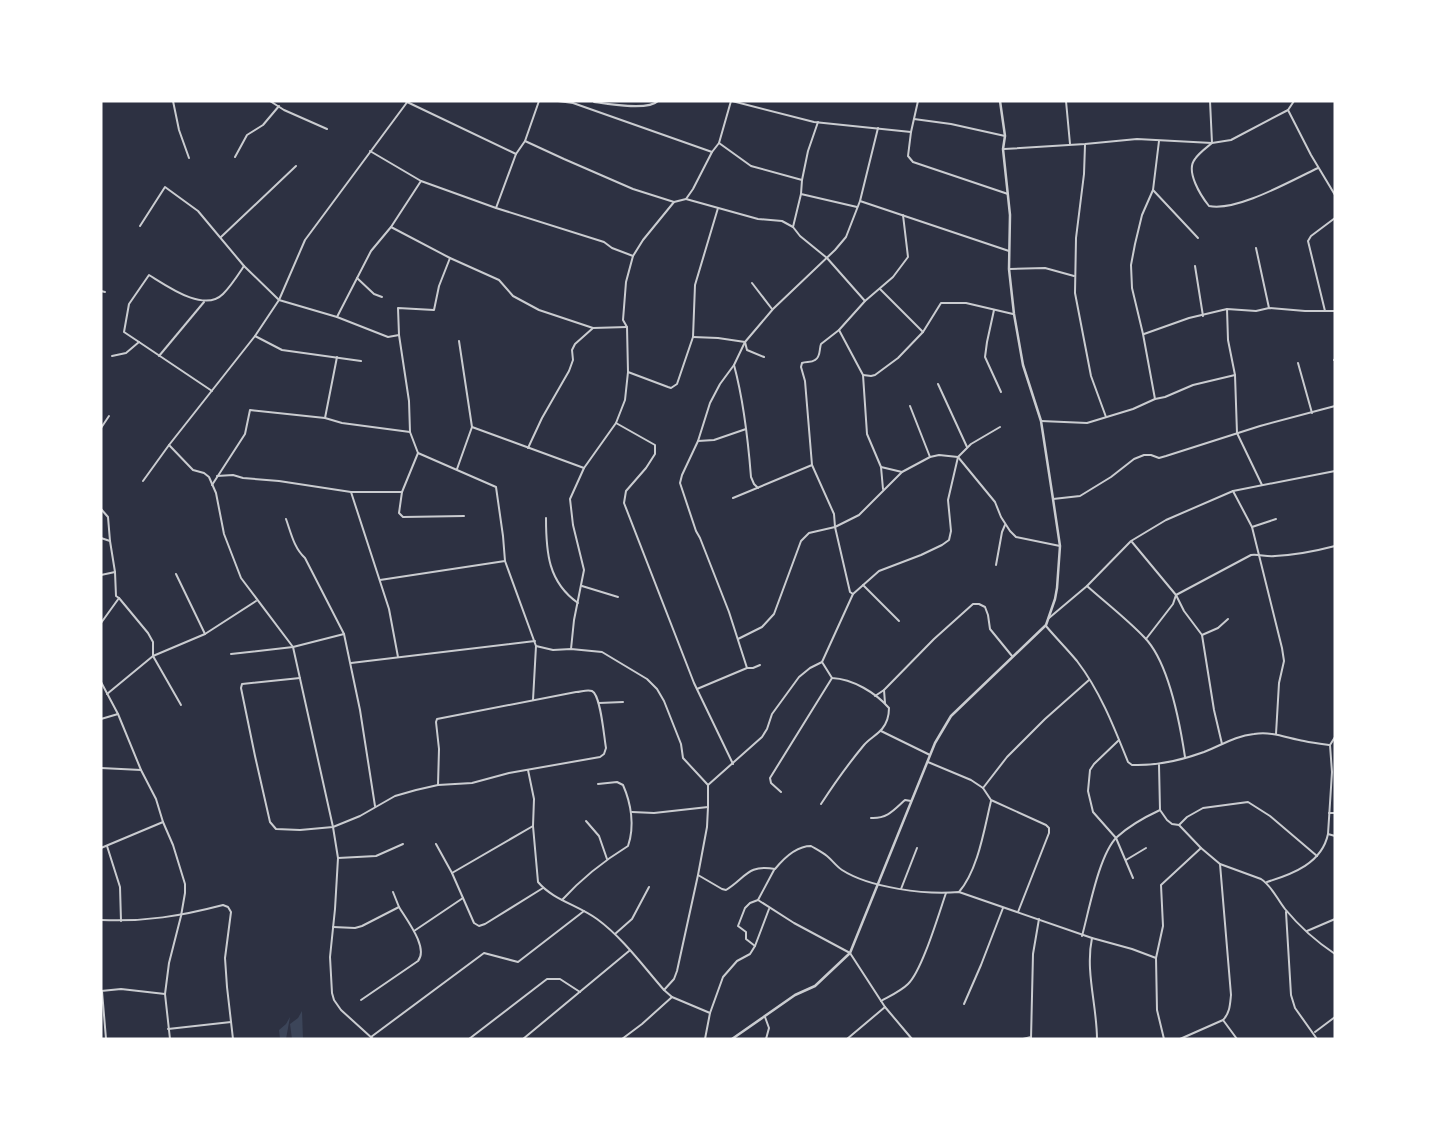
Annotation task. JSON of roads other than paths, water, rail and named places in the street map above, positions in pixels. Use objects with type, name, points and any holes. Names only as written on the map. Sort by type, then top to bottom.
[{"type":"street","points":[[172,101],[178,130],[189,158]]},
{"type":"street","points":[[270,101],[284,110],[327,130]]},
{"type":"street","points":[[496,208],[516,154],[525,141],[539,101]]},
{"type":"street","points":[[558,101],[573,103],[712,152]]},
{"type":"street","points":[[594,110],[594,101],[619,105],[653,105],[658,101]]},
{"type":"street","points":[[686,199],[719,142],[732,101],[818,122],[911,132]]},
{"type":"street","points":[[918,101],[908,156],[913,162],[1008,194]]},
{"type":"street","points":[[732,1039],[764,1015],[795,995],[814,986],[850,953],[935,743],[952,716],[1046,625],[1057,588],[1060,546],[1053,499],[1040,421],[1023,364],[1014,314],[1009,268],[1008,194],[1000,101]]},
{"type":"street","points":[[1066,101],[1070,144]]},
{"type":"street","points":[[1210,101],[1212,143]]},
{"type":"street","points":[[1003,149],[1137,139],[1212,143],[1231,140],[1288,110],[1294,101]]},
{"type":"street","points":[[144,481],[169,445],[255,336],[279,300],[305,240],[407,102],[516,154]]},
{"type":"street","points":[[273,103],[273,111]]},
{"type":"street","points":[[235,157],[244,138],[264,125],[273,111],[279,106]]},
{"type":"street","points":[[1288,110],[1318,168],[1335,195]]},
{"type":"street","points":[[914,119],[951,124],[1004,136]]},
{"type":"street","points":[[793,227],[808,152],[818,122]]},
{"type":"street","points":[[747,668],[729,612],[696,531],[680,483],[698,441],[710,403],[720,384],[734,365],[744,342],[846,237],[858,208],[878,128]]},
{"type":"street","points":[[525,141],[564,160],[633,189],[674,202],[686,199],[758,219],[782,222],[793,227],[800,236],[827,258],[865,301]]},
{"type":"street","points":[[1154,398],[1143,334],[1132,288],[1131,265],[1134,244],[1142,215],[1153,190],[1159,141]]},
{"type":"street","points":[[719,142],[751,166],[802,180]]},
{"type":"street","points":[[1212,143],[1193,160],[1191,167],[1204,200],[1209,206],[1214,207],[1246,201],[1318,168]]},
{"type":"street","points":[[1085,144],[1084,174],[1076,229],[1075,293],[1091,376],[1106,418]]},
{"type":"street","points":[[370,151],[421,181],[496,208],[604,242],[612,248],[633,256]]},
{"type":"street","points":[[221,237],[296,166]]},
{"type":"street","points":[[337,317],[372,250],[391,227],[421,181]]},
{"type":"street","points":[[140,226],[165,187],[198,211],[244,266],[279,300],[337,317],[388,337],[399,335]]},
{"type":"street","points":[[1153,190],[1198,238]]},
{"type":"street","points":[[801,194],[858,208]]},
{"type":"street","points":[[860,201],[1010,252]]},
{"type":"street","points":[[571,649],[574,620],[584,570],[573,525],[570,499],[584,468],[616,423],[625,400],[628,372],[627,328],[623,320],[626,282],[633,256],[642,240],[674,202]]},
{"type":"street","points":[[628,372],[671,388],[677,384],[693,337],[695,285],[718,208]]},
{"type":"street","points":[[853,594],[850,592],[835,527],[834,514],[812,465],[804,381],[801,368],[802,363],[805,361],[815,360],[822,344],[839,330],[865,301],[893,277],[908,257],[903,215]]},
{"type":"street","points":[[1325,311],[1308,241],[1311,236],[1335,218]]},
{"type":"street","points":[[391,227],[450,258],[499,280],[513,296],[539,310],[593,328],[627,328]]},
{"type":"street","points":[[1256,248],[1269,308]]},
{"type":"street","points":[[450,258],[438,286],[434,310],[398,308],[399,335],[409,401],[410,432],[418,454],[402,492],[399,513],[403,517],[464,516]]},
{"type":"street","points":[[160,356],[204,302],[222,296],[244,266]]},
{"type":"street","points":[[1195,266],[1203,316]]},
{"type":"street","points":[[1009,268],[1045,268],[1074,276]]},
{"type":"street","points":[[204,302],[174,291],[150,275],[129,304],[124,332],[212,391]]},
{"type":"street","points":[[357,278],[374,294],[382,297]]},
{"type":"street","points":[[752,283],[773,310]]},
{"type":"street","points":[[880,289],[924,332]]},
{"type":"street","points":[[101,291],[105,292]]},
{"type":"street","points":[[863,375],[871,376],[898,358],[924,332],[941,303],[966,303],[1014,314]]},
{"type":"street","points":[[1143,334],[1189,318],[1228,310],[1256,311],[1269,308],[1335,311]]},
{"type":"street","points":[[994,310],[985,357],[1002,392]]},
{"type":"street","points":[[1228,310],[1228,340],[1235,375],[1238,433],[1262,485]]},
{"type":"street","points":[[528,448],[542,418],[569,371],[573,360],[572,350],[575,344],[593,328]]},
{"type":"street","points":[[839,330],[863,375],[867,434],[881,467],[883,489]]},
{"type":"street","points":[[255,336],[282,350],[361,361]]},
{"type":"street","points":[[693,337],[744,342]]},
{"type":"street","points":[[457,469],[472,428],[459,341]]},
{"type":"street","points":[[112,356],[126,353],[139,342]]},
{"type":"street","points":[[744,342],[747,350],[764,357]]},
{"type":"street","points":[[324,418],[338,357]]},
{"type":"street","points":[[1298,363],[1312,413]]},
{"type":"street","points":[[734,365],[740,386],[752,477],[754,484],[758,488]]},
{"type":"street","points":[[1040,421],[1087,423],[1133,409],[1154,398],[1165,397],[1193,385],[1235,375]]},
{"type":"street","points":[[938,384],[968,447]]},
{"type":"street","points":[[910,406],[930,456]]},
{"type":"street","points":[[1053,499],[1080,496],[1134,459],[1144,455],[1159,458],[1238,433],[1335,406]]},
{"type":"street","points":[[212,485],[245,434],[250,410],[324,418],[342,423],[410,432]]},
{"type":"street","points":[[101,428],[109,416]]},
{"type":"street","points":[[616,423],[655,445],[655,454],[646,468],[626,491],[624,503],[697,690],[732,764]]},
{"type":"street","points":[[708,784],[762,737],[772,714],[799,678],[810,668],[822,662],[853,594],[880,571],[942,546],[950,540],[948,500],[958,457],[968,447],[1000,427]]},
{"type":"street","points":[[472,428],[584,468]]},
{"type":"street","points":[[698,441],[714,440],[746,429]]},
{"type":"street","points":[[169,445],[192,470],[204,473],[209,477],[216,493],[224,534],[241,578],[256,601],[293,647],[333,827],[338,858],[330,957],[332,993],[334,1000],[349,1018],[372,1038],[484,953],[518,962],[584,911]]},
{"type":"street","points":[[418,454],[496,487],[505,561],[536,646],[533,700]]},
{"type":"street","points":[[737,639],[762,626],[774,614],[804,537],[809,533],[835,527],[859,515],[902,472],[930,456],[958,457],[995,502],[1005,525],[1016,537],[1060,546]]},
{"type":"street","points":[[733,498],[812,465]]},
{"type":"street","points":[[881,467],[902,472]]},
{"type":"street","points":[[1048,619],[1087,586],[1131,541],[1178,514],[1233,491],[1335,471]]},
{"type":"street","points":[[217,476],[233,475],[243,478],[279,481],[351,492],[402,492]]},
{"type":"street","points":[[1233,491],[1252,527],[1269,591],[1284,661],[1279,684],[1276,734]]},
{"type":"street","points":[[351,492],[389,609],[398,657]]},
{"type":"street","points":[[101,509],[108,517],[116,596],[148,633],[153,642],[153,656],[181,705]]},
{"type":"street","points":[[546,518],[547,554],[552,571],[567,595],[578,603]]},
{"type":"street","points":[[286,519],[295,545],[305,558],[344,634],[375,806]]},
{"type":"street","points":[[1252,527],[1276,519]]},
{"type":"street","points":[[996,565],[1005,525]]},
{"type":"street","points":[[101,538],[110,541]]},
{"type":"street","points":[[1131,541],[1176,595],[1184,612],[1202,634],[1214,710],[1222,744]]},
{"type":"street","points":[[1146,638],[1173,604],[1176,595],[1251,555],[1276,556],[1335,546]]},
{"type":"street","points":[[380,580],[505,561]]},
{"type":"street","points":[[101,575],[115,572]]},
{"type":"street","points":[[176,574],[205,634]]},
{"type":"street","points":[[863,585],[899,621]]},
{"type":"street","points":[[582,586],[618,597]]},
{"type":"street","points":[[1087,586],[1146,638],[1158,657],[1180,724],[1185,757]]},
{"type":"street","points":[[1335,586],[1335,594]]},
{"type":"street","points":[[101,623],[119,598]]},
{"type":"street","points":[[107,694],[153,656],[205,634],[256,601]]},
{"type":"street","points":[[875,696],[884,690],[934,638],[973,604],[985,607],[990,628],[1013,656]]},
{"type":"street","points":[[1202,634],[1218,628],[1228,620]]},
{"type":"street","points":[[1046,625],[1078,662],[1105,708],[1128,762],[1132,765],[1159,764],[1204,752],[1234,738],[1253,734],[1276,734],[1330,746]]},
{"type":"street","points":[[231,654],[293,647],[344,634]]},
{"type":"street","points":[[350,663],[535,641]]},
{"type":"street","points":[[536,646],[553,650],[571,649],[602,652],[647,679],[657,688],[664,701],[681,744],[683,758],[708,784],[708,807],[698,876],[677,971],[674,979],[664,990]]},
{"type":"street","points":[[822,662],[832,678]]},
{"type":"street","points":[[697,690],[747,668],[760,665]]},
{"type":"street","points":[[300,678],[242,684],[241,688],[270,822],[276,828],[300,830],[333,827],[360,816],[395,796],[438,785],[472,783],[509,773],[600,757],[604,754],[606,748],[596,694],[588,690],[437,719],[439,749],[438,785]]},
{"type":"street","points":[[822,804],[864,745],[872,736],[881,731],[889,717],[889,708],[875,696],[857,684],[840,678],[832,678]]},
{"type":"street","points":[[781,792],[771,783],[770,778],[832,678]]},
{"type":"street","points":[[983,788],[1007,757],[1045,719],[1089,680]]},
{"type":"street","points":[[101,682],[118,714],[141,770],[156,799],[185,884],[181,916],[169,963],[165,994],[170,1039]]},
{"type":"street","points":[[884,690],[885,703]]},
{"type":"street","points":[[599,704],[623,702]]},
{"type":"street","points":[[101,719],[118,714]]},
{"type":"street","points":[[881,731],[931,755]]},
{"type":"street","points":[[1266,882],[1284,877],[1309,863],[1326,844],[1333,772],[1330,746],[1335,737]]},
{"type":"street","points":[[1119,740],[1090,770],[1088,791],[1093,812],[1116,838],[1133,878]]},
{"type":"street","points":[[928,762],[971,780],[983,788],[991,800],[1049,828],[1050,833],[1018,912]]},
{"type":"street","points":[[1159,764],[1160,810],[1167,820],[1172,824],[1179,825],[1201,848],[1220,864],[1266,882],[1286,910],[1307,932],[1335,954]]},
{"type":"street","points":[[101,768],[141,770]]},
{"type":"street","points":[[528,770],[534,799],[533,826],[538,882],[543,888],[562,900],[596,918],[615,934],[672,997],[710,1012]]},
{"type":"street","points":[[562,900],[582,878],[628,846],[630,840],[632,812],[628,795],[623,785],[617,782],[598,784]]},
{"type":"street","points":[[871,818],[879,819],[894,810],[905,800],[911,801]]},
{"type":"street","points":[[959,892],[967,882],[980,846],[991,800]]},
{"type":"street","points":[[1179,825],[1203,808],[1248,802],[1270,816],[1317,856]]},
{"type":"street","points":[[632,812],[654,813],[708,807]]},
{"type":"street","points":[[1082,936],[1107,852],[1116,838],[1140,820],[1160,810]]},
{"type":"street","points":[[1328,813],[1335,813]]},
{"type":"street","points":[[586,821],[599,836],[607,859]]},
{"type":"street","points":[[101,848],[163,822]]},
{"type":"street","points":[[452,873],[533,826]]},
{"type":"street","points":[[1328,834],[1335,836]]},
{"type":"street","points":[[338,858],[376,856],[403,844]]},
{"type":"street","points":[[436,844],[452,873],[474,923],[479,926],[543,888]]},
{"type":"street","points":[[107,846],[120,887],[121,921]]},
{"type":"street","points":[[756,946],[746,939],[746,932],[738,926],[745,908],[750,903],[758,900],[775,869],[784,858],[799,848],[811,846],[828,857],[842,870],[876,885],[946,893],[959,892],[1039,919],[1082,936],[1132,949],[1156,958]]},
{"type":"street","points":[[901,889],[917,848]]},
{"type":"street","points":[[1126,860],[1146,848]]},
{"type":"street","points":[[1164,1039],[1157,1010],[1156,958],[1162,926],[1161,885],[1201,848]]},
{"type":"street","points":[[1180,1039],[1223,1020],[1229,1010],[1231,995],[1220,864]]},
{"type":"street","points":[[698,876],[722,890],[726,890],[750,871],[765,868],[775,869]]},
{"type":"street","points":[[615,934],[632,919],[649,887]]},
{"type":"street","points":[[361,1000],[421,958],[422,953],[414,931],[399,907],[393,892]]},
{"type":"street","points":[[881,1001],[908,984],[914,977],[946,893]]},
{"type":"street","points":[[414,931],[463,898]]},
{"type":"street","points":[[758,900],[850,953],[884,1007],[912,1039]]},
{"type":"street","points":[[101,920],[142,920],[181,916],[223,905],[228,907],[231,912],[226,958],[233,1039]]},
{"type":"street","points":[[333,927],[355,928],[362,926],[399,907]]},
{"type":"street","points":[[705,1039],[710,1012],[723,977],[737,962],[750,954],[756,946],[770,908]]},
{"type":"street","points":[[964,1004],[1003,908]]},
{"type":"street","points":[[1286,910],[1291,995],[1295,1008],[1314,1032],[1317,1039]]},
{"type":"street","points":[[1023,1039],[1031,1038],[1033,954],[1039,919]]},
{"type":"street","points":[[1307,932],[1335,919]]},
{"type":"street","points":[[1092,938],[1091,980],[1097,1039]]},
{"type":"street","points":[[523,1039],[629,951]]},
{"type":"street","points":[[469,1039],[546,979],[560,979],[581,992]]},
{"type":"street","points":[[106,1039],[102,990],[121,989],[165,994]]},
{"type":"street","points":[[622,1039],[672,997]]},
{"type":"street","points":[[847,1039],[884,1007]]},
{"type":"street","points":[[764,1015],[769,1028],[766,1039]]},
{"type":"street","points":[[1314,1032],[1335,1017]]},
{"type":"street","points":[[1223,1020],[1237,1039]]},
{"type":"street","points":[[168,1029],[231,1022]]}]
